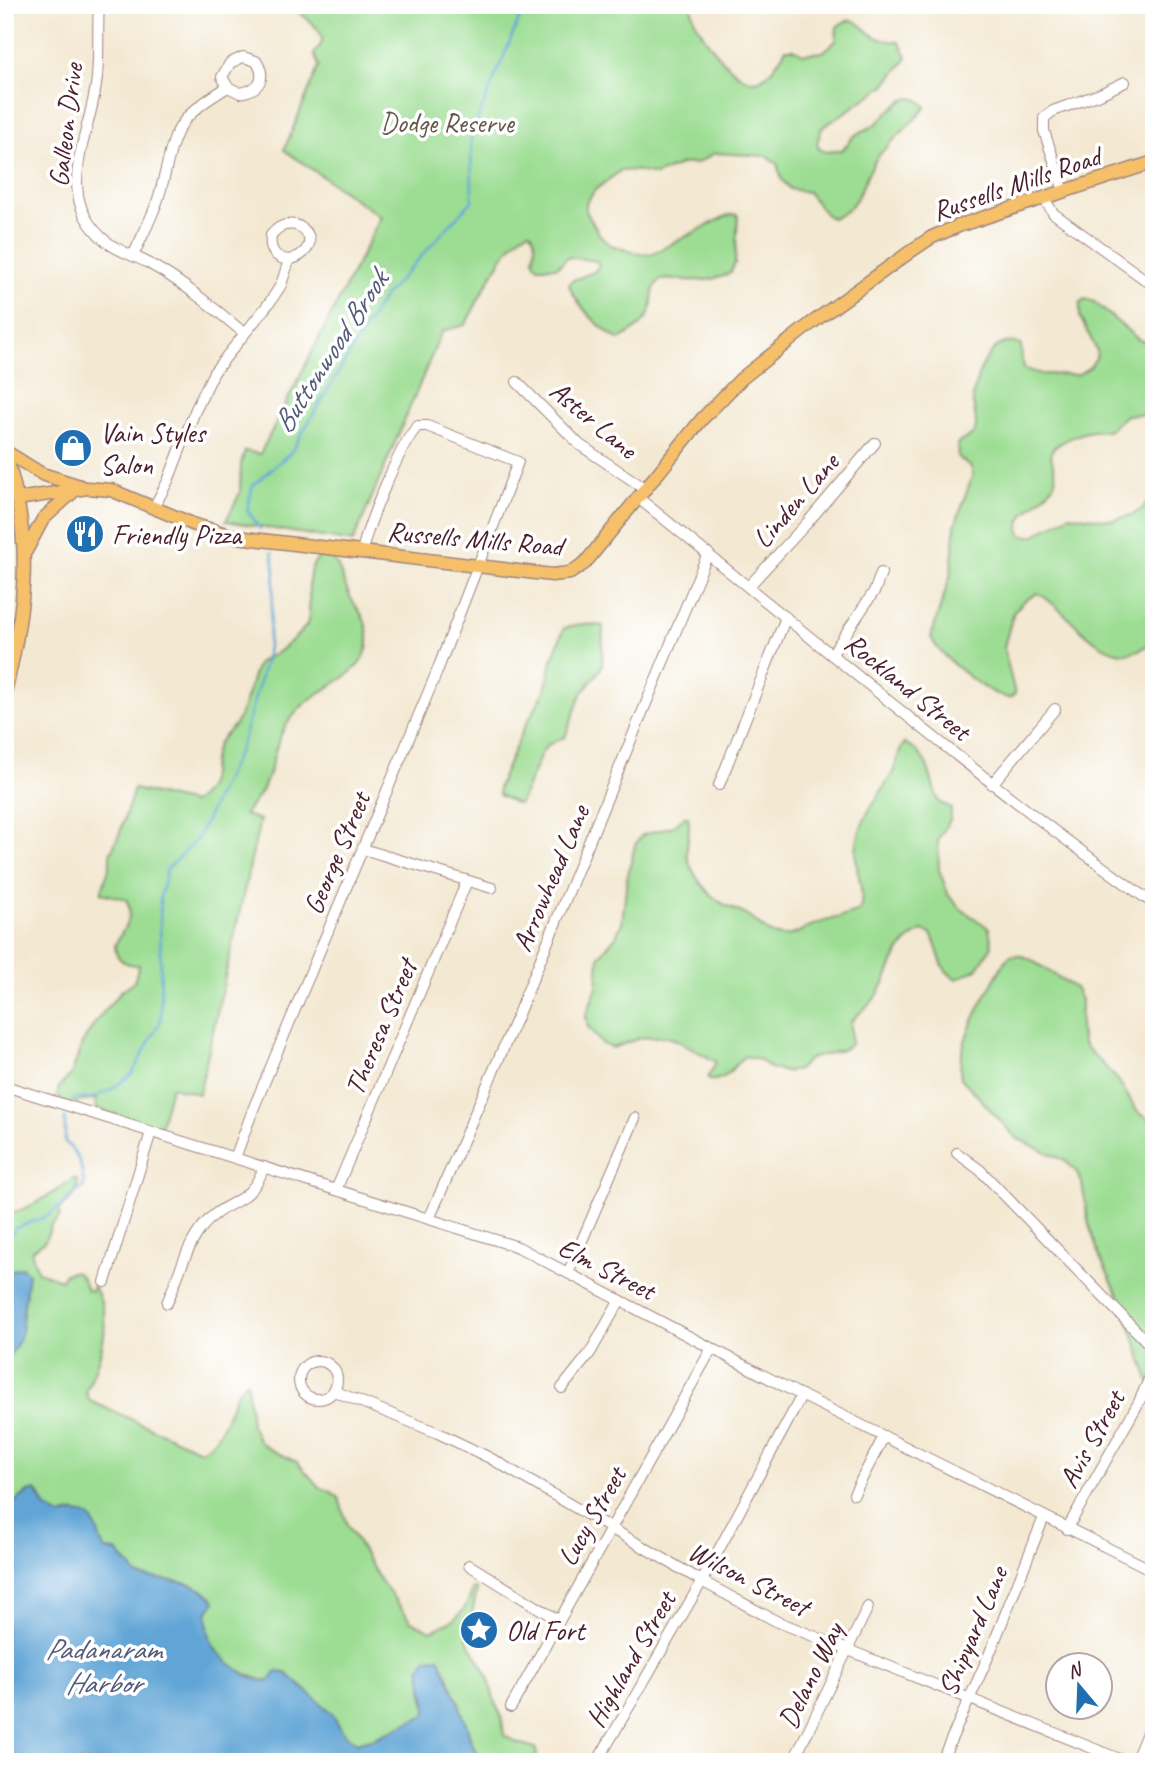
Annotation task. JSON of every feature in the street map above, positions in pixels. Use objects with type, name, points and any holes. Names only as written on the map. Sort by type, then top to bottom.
[{"type":"main road","name":"Russells Mills Road","points":[[18,499],[81,489],[111,490],[195,525],[227,535],[558,575],[575,571],[585,563],[710,410],[741,379],[897,261],[950,229],[1154,162]]},
{"type":"main road","points":[[5,452],[42,474],[81,489]]},
{"type":"main road","points":[[5,452],[18,499],[25,554],[21,620],[5,692]]},
{"type":"main road","points":[[25,554],[32,535],[43,519],[81,489]]},
{"type":"street","name":"Galleon Drive","points":[[99,5],[96,84],[77,176],[81,214],[110,244],[151,265],[207,302],[244,333]]},
{"type":"street","points":[[1064,191],[1044,131],[1044,118],[1054,111],[1125,82]]},
{"type":"street","points":[[133,256],[159,199],[174,135],[191,112],[228,87]]},
{"type":"street","points":[[1044,198],[1054,213],[1154,286]]},
{"type":"street","points":[[154,507],[168,481],[195,411],[214,372],[270,302],[281,285],[289,260]]},
{"type":"street","name":"Aster Lane","points":[[517,382],[580,445],[641,492]]},
{"type":"street","name":"George Street","points":[[235,1158],[363,849],[518,462],[427,426],[418,426],[402,448],[366,535],[362,553]]},
{"type":"street","name":"Linden Lane","points":[[748,586],[807,523],[875,443]]},
{"type":"street","name":"Rockland Street","points":[[641,492],[708,553],[992,784],[1154,904]]},
{"type":"street","name":"Arrowhead Lane","points":[[429,1219],[516,1019],[708,553]]},
{"type":"street","points":[[832,654],[875,590],[881,573]]},
{"type":"street","points":[[719,785],[786,617]]},
{"type":"street","points":[[992,784],[1055,709]]},
{"type":"street","points":[[363,849],[492,888]]},
{"type":"street","name":"Theresa Street","points":[[336,1190],[467,881]]},
{"type":"street","name":"Elm Street","points":[[5,1086],[517,1247],[802,1395],[1154,1571]]},
{"type":"street","points":[[568,1273],[635,1118]]},
{"type":"street","points":[[105,1282],[151,1132]]},
{"type":"street","points":[[957,1153],[980,1170],[1150,1345],[1154,1354]]},
{"type":"street","points":[[167,1303],[201,1228],[213,1216],[253,1190],[264,1167]]},
{"type":"street","points":[[562,1388],[590,1353],[620,1300]]},
{"type":"street","name":"Lucy Street","points":[[511,1707],[712,1348]]},
{"type":"street","points":[[314,1361],[327,1363],[336,1372],[337,1385],[334,1391],[325,1398],[313,1399],[307,1396],[299,1380],[303,1368],[314,1361]]},
{"type":"street","name":"Avis Street","points":[[1067,1529],[1139,1402],[1154,1370]]},
{"type":"street","name":"Wilson Street","points":[[334,1391],[438,1433],[490,1458],[776,1621],[1127,1762]]},
{"type":"street","name":"Highland Street","points":[[597,1762],[702,1581],[802,1395]]},
{"type":"street","points":[[854,1494],[884,1436]]},
{"type":"street","name":"Shipyard Lane","points":[[941,1762],[999,1632],[1044,1517]]},
{"type":"street","points":[[469,1565],[558,1620]]},
{"type":"street","name":"Delano Way","points":[[793,1762],[868,1607]]},
{"type":"street","points":[[1135,1762],[1154,1716]]},
{"type":"green space","name":"Dodge Reserve","points":[[288,5],[691,5],[695,21],[714,50],[733,70],[752,81],[769,73],[786,49],[794,49],[803,54],[823,52],[836,41],[837,27],[849,20],[858,23],[878,38],[899,42],[907,56],[884,86],[822,128],[817,143],[819,149],[826,152],[842,150],[853,137],[874,125],[906,99],[913,98],[926,107],[880,154],[850,207],[833,218],[827,216],[808,192],[790,189],[782,180],[777,164],[767,156],[715,153],[697,163],[682,164],[656,175],[634,170],[620,171],[595,190],[586,203],[586,211],[599,234],[610,245],[640,254],[652,254],[726,216],[738,216],[735,263],[731,272],[711,279],[659,281],[654,288],[648,316],[637,328],[619,340],[590,316],[569,285],[571,281],[594,272],[599,266],[597,261],[568,257],[557,267],[538,267],[534,262],[535,246],[532,234],[530,231],[521,236],[503,257],[465,325],[442,331],[353,542],[226,521],[240,493],[241,464],[245,451],[260,454],[381,217],[284,150],[319,66],[314,54],[322,40],[319,30]]},
{"type":"green space","points":[[1085,299],[1094,302],[1139,340],[1154,345],[1154,414],[1126,415],[1108,431],[1079,434],[1053,448],[1051,457],[1056,473],[1055,481],[1024,516],[1019,530],[1023,536],[1033,536],[1070,515],[1112,520],[1132,515],[1142,509],[1154,492],[1154,642],[1139,650],[1123,653],[1100,645],[1038,593],[1014,611],[1005,643],[1004,650],[1015,694],[1010,698],[1001,696],[965,674],[943,654],[931,637],[951,573],[955,526],[973,474],[971,467],[958,457],[957,444],[975,431],[973,398],[977,378],[987,358],[1002,345],[1021,345],[1025,369],[1041,374],[1077,375],[1090,367],[1097,351],[1080,317],[1080,303]]},
{"type":"green space","points":[[5,508],[12,577],[5,646]]},
{"type":"green space","points":[[325,554],[337,566],[365,622],[367,649],[355,668],[309,700],[290,720],[279,739],[265,784],[244,815],[260,820],[199,1094],[171,1087],[160,1128],[95,1108],[97,1099],[68,1104],[58,1096],[58,1089],[72,1073],[82,1044],[96,1021],[122,990],[134,982],[139,965],[122,961],[115,950],[129,917],[126,899],[101,893],[110,865],[110,854],[134,789],[192,803],[206,790],[218,744],[240,716],[257,665],[283,648],[307,624],[312,567]]},
{"type":"green space","points":[[581,624],[603,626],[602,667],[581,695],[565,737],[549,744],[543,750],[520,803],[517,804],[499,795],[498,787],[523,730],[545,691],[553,657],[564,628]]},
{"type":"green space","points":[[905,743],[925,762],[939,802],[951,808],[950,820],[938,840],[939,870],[949,896],[961,909],[989,928],[992,946],[977,969],[957,979],[951,975],[943,965],[931,934],[922,931],[905,944],[878,994],[851,1022],[851,1044],[842,1050],[809,1059],[798,1070],[787,1072],[772,1069],[760,1060],[745,1056],[725,1076],[709,1080],[716,1062],[677,1040],[664,1036],[640,1038],[613,1048],[602,1044],[588,1027],[586,1015],[597,987],[599,956],[615,938],[622,923],[627,879],[635,845],[642,835],[673,826],[688,817],[688,859],[707,891],[769,932],[779,936],[793,935],[860,909],[862,894],[856,858],[858,838],[865,818],[893,772]]},
{"type":"green space","points":[[1010,956],[1028,958],[1075,988],[1081,1000],[1080,1032],[1083,1044],[1118,1080],[1137,1111],[1154,1123],[1154,1395],[1123,1304],[1100,1258],[1089,1225],[1082,1183],[1076,1171],[1066,1161],[1016,1138],[961,1078],[963,1049],[974,1018],[1004,962]]},
{"type":"green space","points":[[72,1179],[77,1179],[75,1193],[60,1209],[59,1218],[51,1226],[45,1241],[31,1251],[38,1272],[61,1280],[64,1274],[75,1271],[82,1278],[87,1290],[91,1291],[93,1286],[100,1299],[105,1326],[96,1366],[86,1392],[90,1401],[200,1450],[216,1437],[235,1396],[247,1381],[251,1425],[259,1441],[267,1448],[297,1462],[320,1488],[339,1498],[347,1524],[378,1577],[411,1621],[431,1631],[458,1616],[467,1604],[473,1588],[477,1589],[467,1639],[488,1676],[495,1703],[502,1717],[504,1735],[535,1748],[535,1761],[483,1762],[473,1745],[458,1700],[439,1657],[422,1691],[427,1710],[425,1716],[357,1743],[344,1734],[338,1724],[271,1679],[262,1680],[249,1675],[227,1662],[208,1634],[208,1610],[213,1598],[177,1582],[138,1576],[116,1551],[105,1550],[75,1512],[60,1516],[45,1507],[38,1492],[29,1491],[5,1507],[5,1364],[20,1338],[28,1273],[10,1270],[5,1273],[5,1214],[30,1206]]},
{"type":"water","points":[[22,1267],[28,1273],[20,1339],[5,1364],[5,1273]]},
{"type":"water","name":"Padanaram Harbor","points":[[36,1490],[45,1507],[60,1516],[75,1513],[89,1517],[105,1550],[118,1552],[138,1576],[190,1584],[208,1594],[215,1601],[207,1612],[209,1633],[213,1645],[222,1656],[255,1679],[269,1680],[276,1672],[286,1673],[331,1712],[344,1734],[357,1743],[375,1738],[425,1715],[427,1710],[420,1668],[427,1658],[439,1657],[458,1700],[472,1745],[483,1762],[22,1762],[5,1747],[5,1507]]},
{"type":"waterway","name":"Buttonwood Brook","points":[[260,529],[247,510],[253,485],[291,452],[382,299],[472,201],[471,135],[523,10],[519,5]]},
{"type":"waterway","name":"Buttonwood Brook","points":[[73,1099],[91,1098],[109,1091],[132,1074],[161,1020],[160,897],[167,869],[197,839],[241,746],[267,655],[275,572],[272,552]]},
{"type":"waterway","name":"Buttonwood Brook","points":[[5,1244],[15,1228],[48,1216],[84,1186],[79,1162],[65,1142],[65,1117]]},
{"type":"place","name":"Vain Styles Salon","points":[[73,448]]},
{"type":"place","name":"Friendly Pizza","points":[[85,534]]},
{"type":"place","name":"Old Fort","points":[[479,1630]]}]
